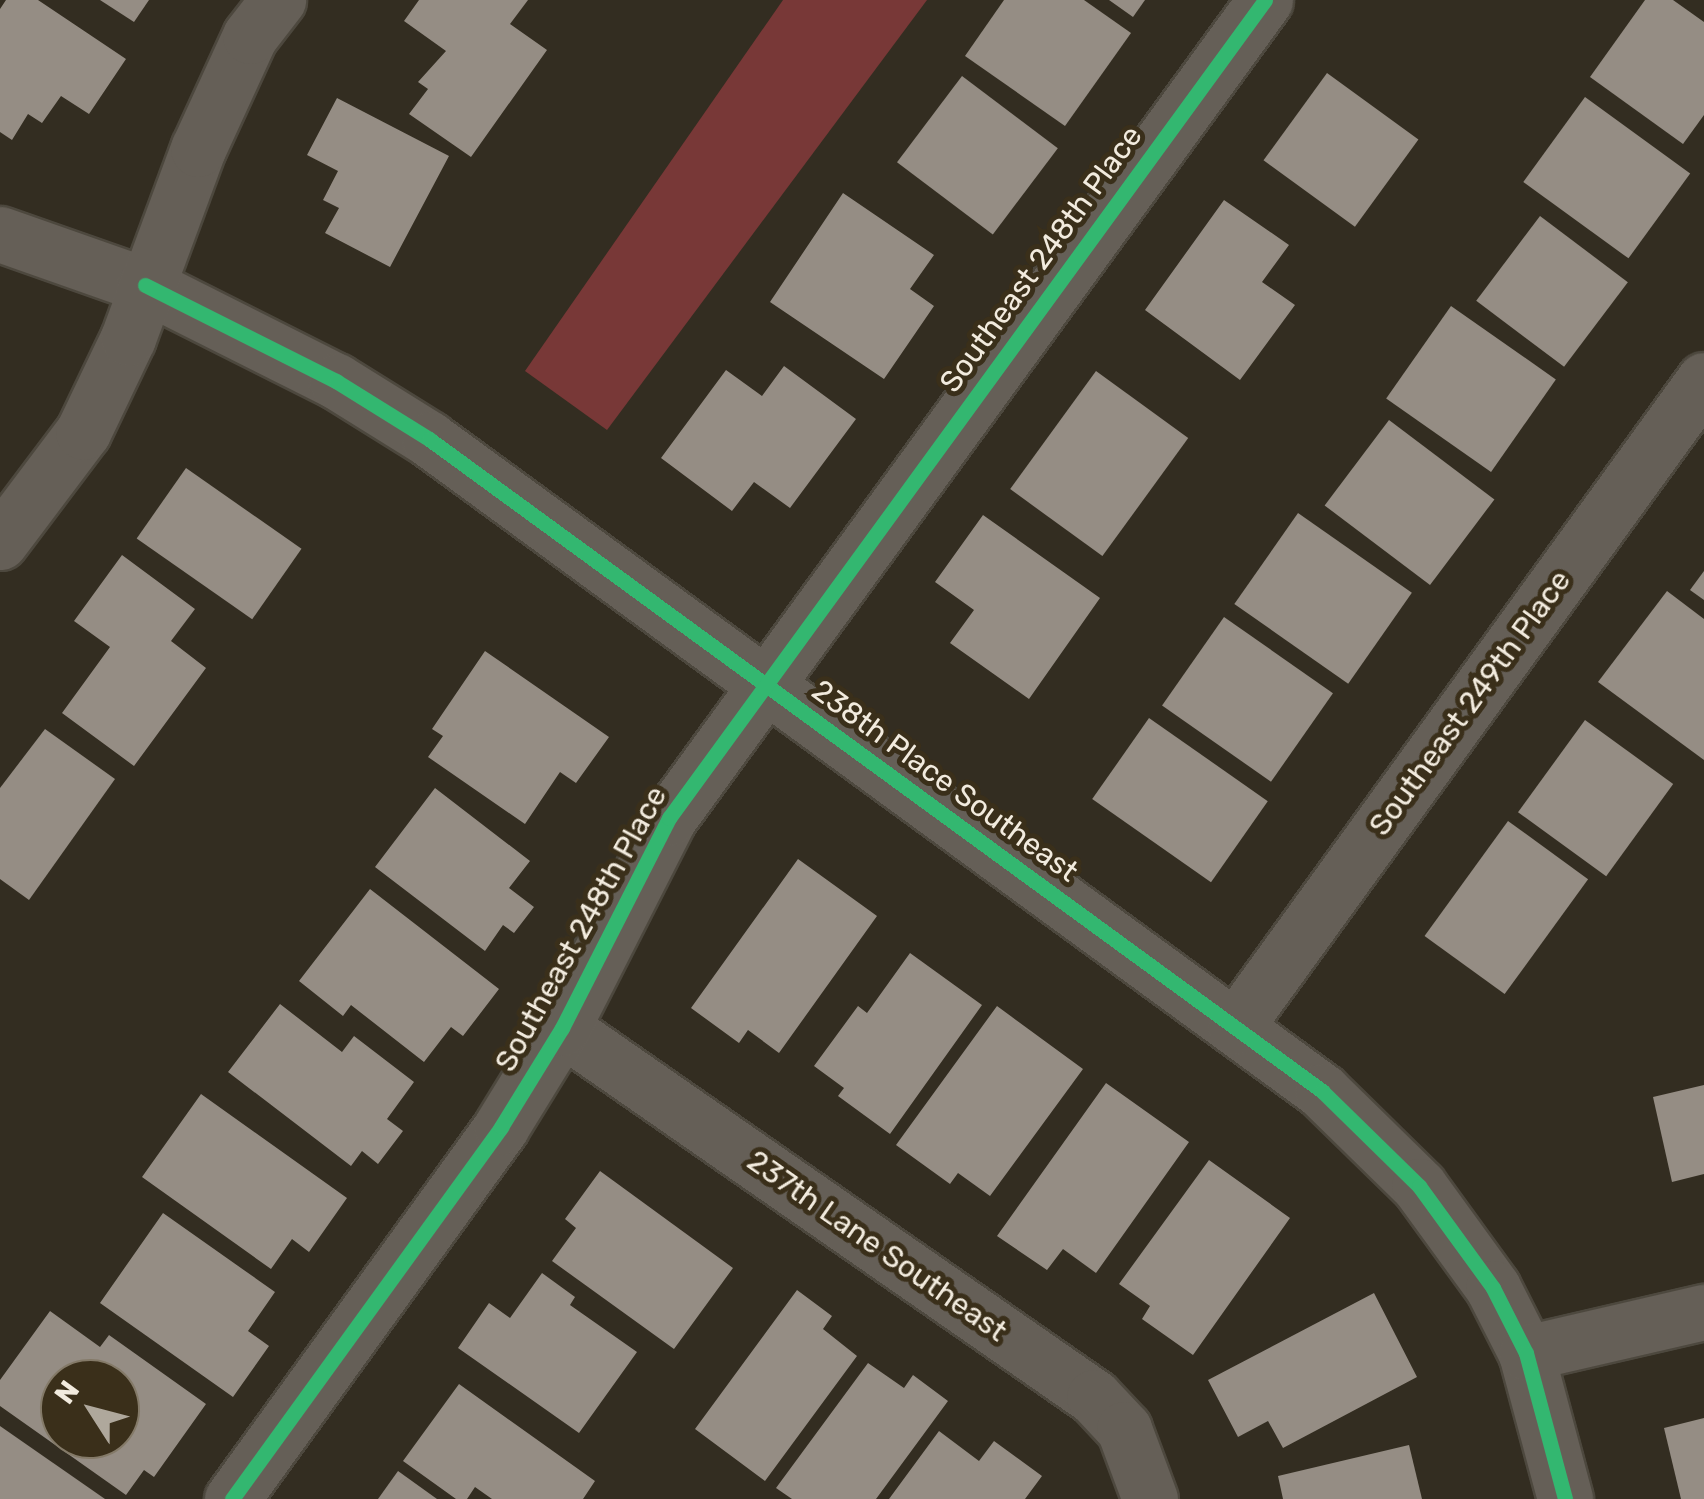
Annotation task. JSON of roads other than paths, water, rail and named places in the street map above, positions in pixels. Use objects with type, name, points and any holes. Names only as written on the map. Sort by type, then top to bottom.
[{"type":"street","points":[[0,542],[83,432],[128,338],[144,286],[250,36],[278,0]]},
{"type":"street","name":"Southeast 248th Place","points":[[232,1499],[501,1127],[562,1028],[669,818],[1265,0]]},
{"type":"street","name":"238th Place Southeast","points":[[0,234],[144,286],[336,381],[430,438],[1322,1091],[1419,1186],[1493,1288],[1526,1353],[1565,1499]]},
{"type":"street","name":"Southeast 249th Place","points":[[1236,1026],[1704,380]]},
{"type":"street","name":"237th Lane Southeast","points":[[562,1028],[1094,1397],[1124,1429],[1150,1499]]},
{"type":"street","points":[[1526,1353],[1704,1312]]}]
